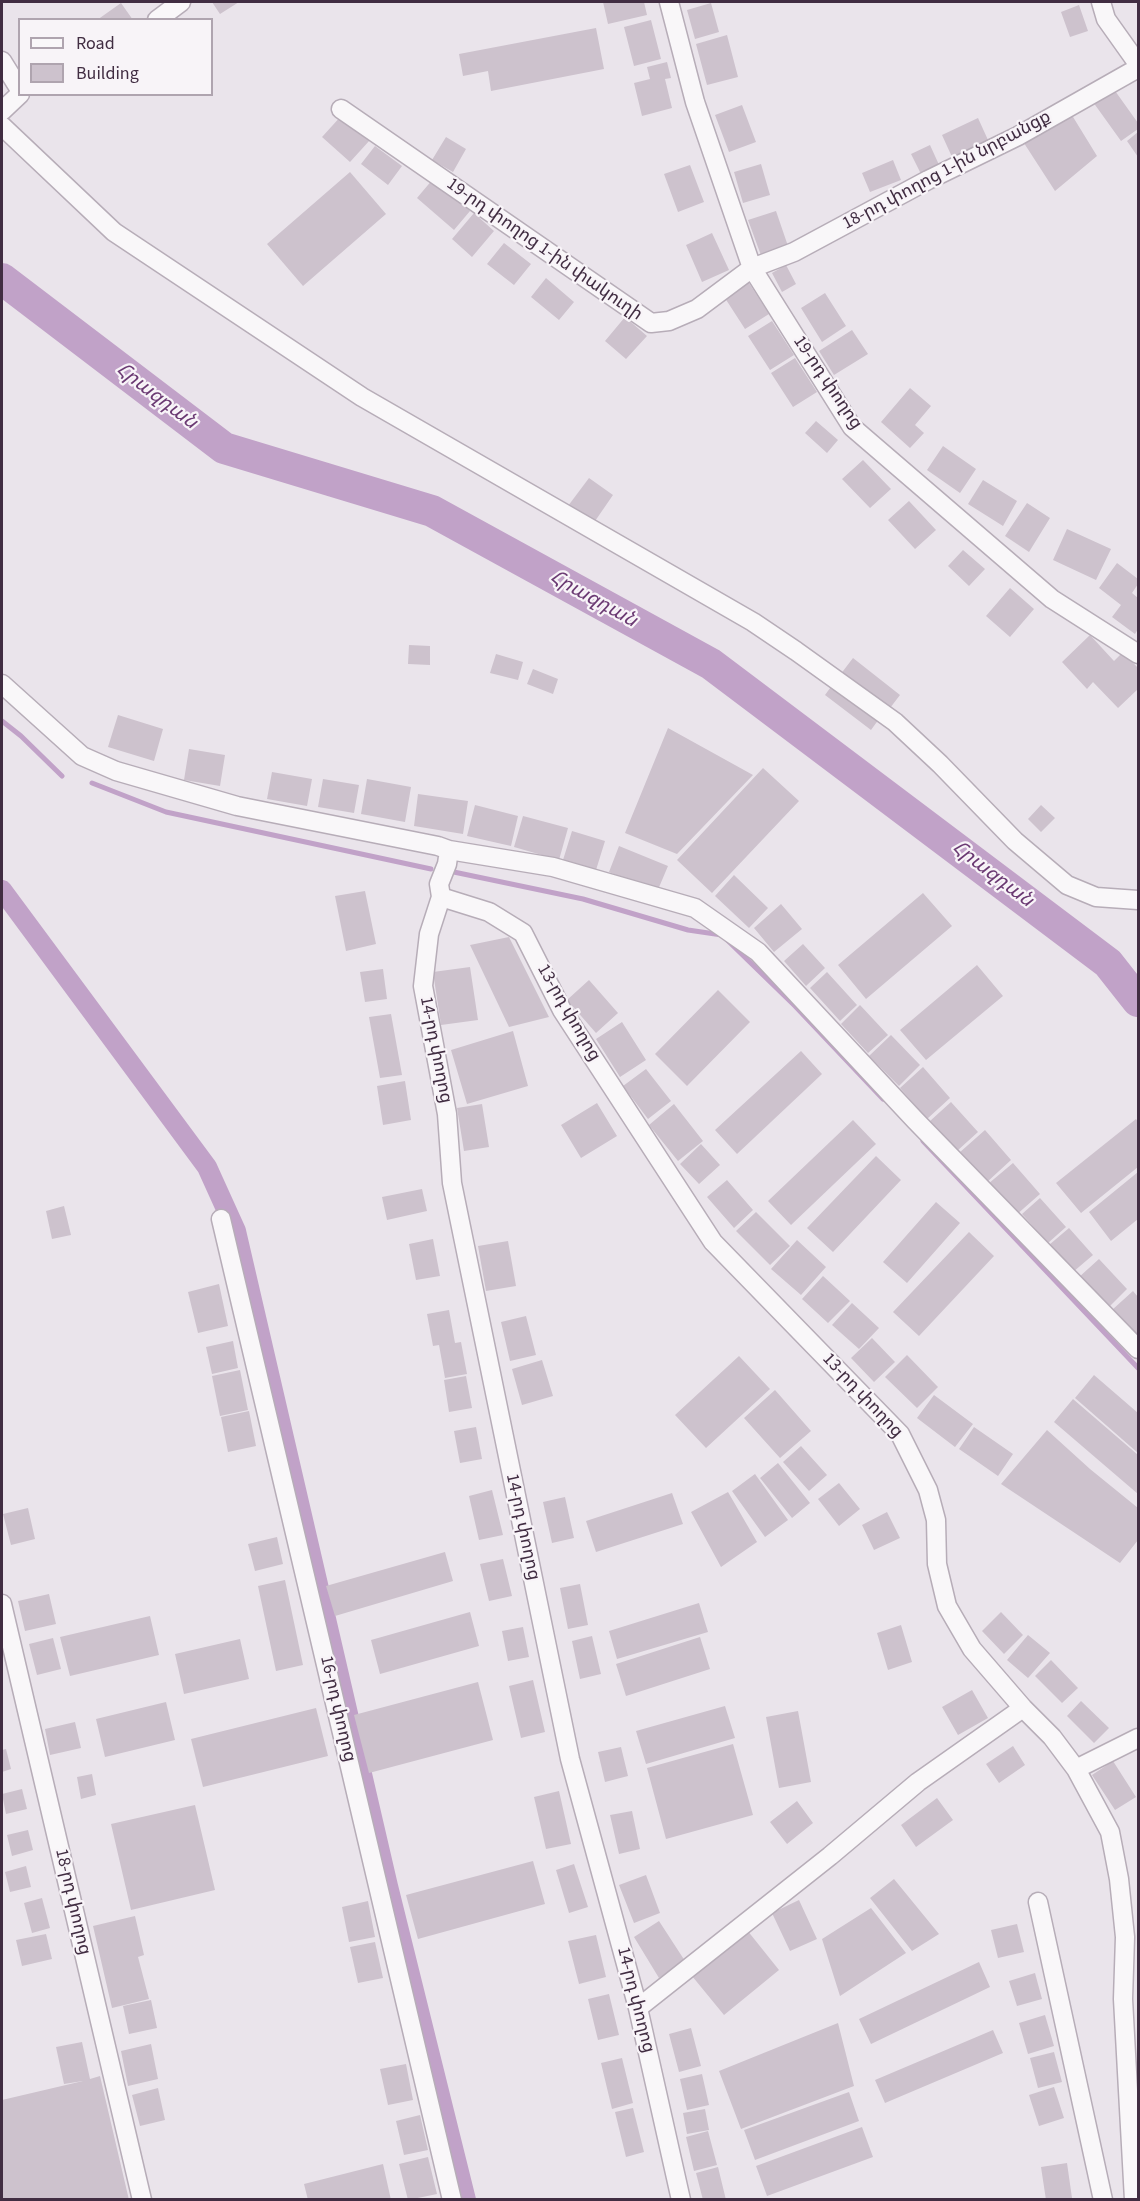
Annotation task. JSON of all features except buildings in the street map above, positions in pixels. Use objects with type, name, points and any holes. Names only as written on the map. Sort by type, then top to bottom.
[{"type":"street","points":[[160,18],[181,2]]},
{"type":"street","name":"19-րդ փողոց","points":[[669,2],[695,102],[752,268],[852,427],[1052,599],[1138,654]]},
{"type":"street","points":[[1101,2],[1107,19],[1138,66]]},
{"type":"street","points":[[2,61],[18,89]]},
{"type":"street","name":"18-րդ փողոց 1-ին նրբանցք","points":[[752,268],[794,252],[928,180],[1018,136],[1138,66]]},
{"type":"street","points":[[2,111],[18,94]]},
{"type":"street","name":"19-րդ փողոց 1-ին փակուղի","points":[[341,109],[651,323],[669,321],[697,309],[752,268]]},
{"type":"street","points":[[2,126],[114,232],[352,391],[753,622],[796,651],[895,722],[940,764],[1015,842],[1067,885],[1096,897],[1138,900]]},
{"type":"street","points":[[2,684],[82,756],[116,771],[237,806],[449,850],[553,867],[695,908],[758,952],[915,1120],[1138,1349]]},
{"type":"street","name":"14-րդ փողոց","points":[[449,850],[447,864],[439,884],[441,897],[429,934],[423,986],[447,1114],[452,1183],[570,1759],[638,2008],[681,2199]]},
{"type":"street","name":"13-րդ փողոց","points":[[441,897],[489,912],[523,933],[562,1010],[713,1242],[900,1434],[928,1490],[936,1520],[937,1564],[947,1606],[972,1649],[1023,1708],[1052,1737],[1076,1769],[1110,1832],[1119,1879],[1125,1937],[1123,2000],[1134,2199]]},
{"type":"street","name":"16-րդ փողոց","points":[[221,1219],[452,2199]]},
{"type":"street","name":"18-րդ փողոց","points":[[2,1604],[142,2199]]},
{"type":"street","points":[[638,2008],[830,1856],[918,1782],[1023,1708]]},
{"type":"street","points":[[1076,1769],[1138,1738]]},
{"type":"street","points":[[1038,1902],[1103,2199]]},
{"type":"waterway","name":"Հրազդան","points":[[2,279],[224,448],[432,511],[711,664],[1108,963],[1138,1001]]},
{"type":"waterway","points":[[2,721],[62,776]]},
{"type":"waterway","points":[[92,783],[166,812],[431,869]]},
{"type":"waterway","points":[[449,871],[583,899],[688,930],[722,935],[795,1006],[883,1099]]},
{"type":"waterway","points":[[2,890],[207,1167],[236,1231],[388,1886],[466,2200]]},
{"type":"waterway","points":[[923,1141],[1138,1368]]}]
